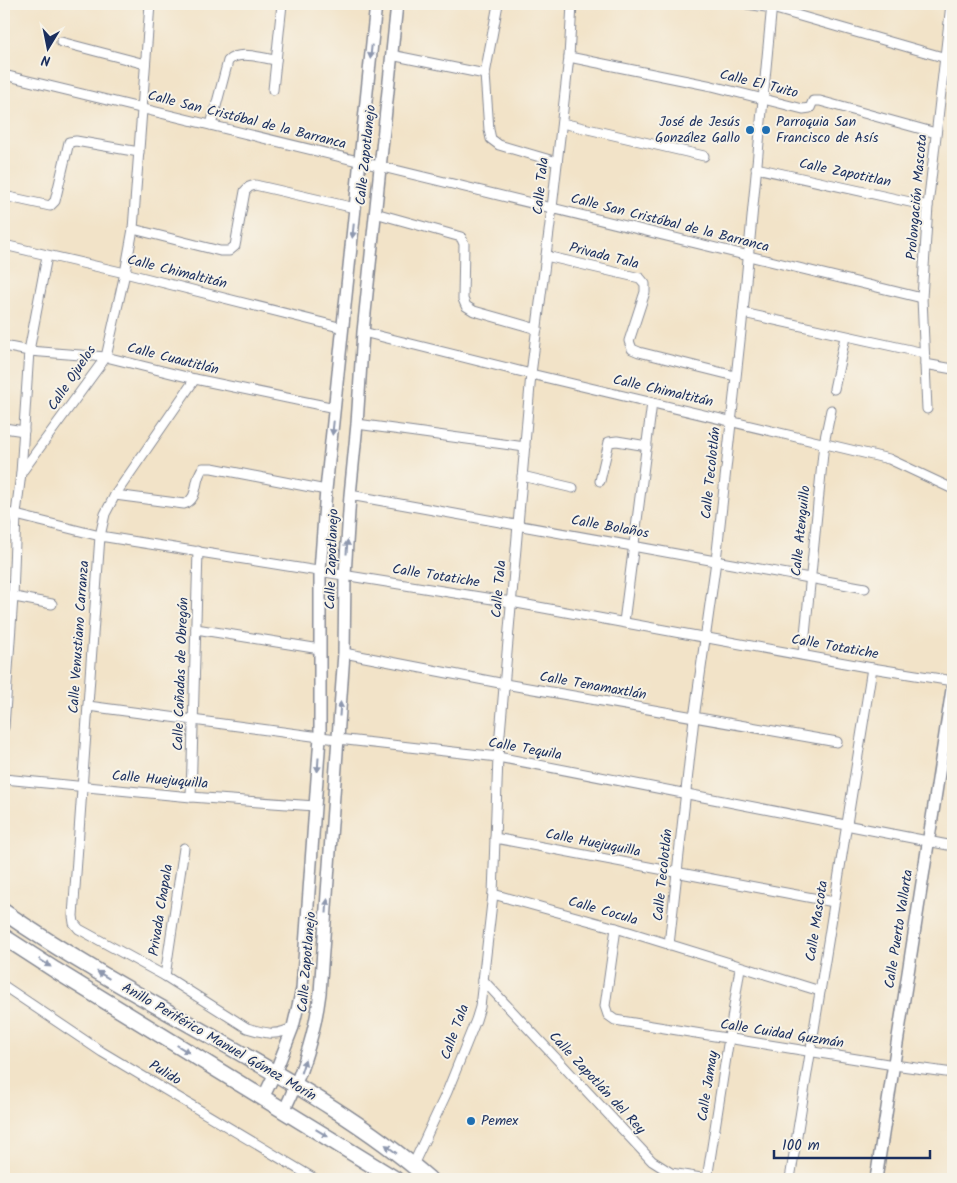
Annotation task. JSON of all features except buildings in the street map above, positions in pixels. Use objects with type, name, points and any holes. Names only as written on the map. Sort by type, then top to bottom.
[{"type":"highway","name":"Anillo Periférico Manuel Gómez Morín","points":[[4,912],[42,938],[276,1073],[352,1120],[429,1179]]},
{"type":"highway","name":"Anillo Periférico Manuel Gómez Morín","points":[[4,936],[55,970],[395,1179]]},
{"type":"street","name":"Calle Ojuelos","points":[[4,727],[8,596],[21,473],[106,357],[133,229],[150,4]]},
{"type":"street","points":[[273,90],[282,4]]},
{"type":"street","name":"Calle Zapotlanejo","points":[[262,1098],[276,1073],[293,1027],[302,989],[320,737],[320,571],[326,490],[376,4]]},
{"type":"street","name":"Calle Zapotlanejo","points":[[284,1111],[296,1086],[316,1021],[320,993],[344,653],[345,575],[350,494],[374,213],[397,4]]},
{"type":"street","points":[[498,4],[485,74],[489,130],[492,139],[499,145],[557,162]]},
{"type":"street","name":"Calle Tala","points":[[413,1165],[447,1092],[480,1007],[493,894],[498,757],[531,374],[562,123],[572,4]]},
{"type":"street","points":[[747,4],[772,6],[949,58]]},
{"type":"street","name":"Prolongación Mascota","points":[[927,409],[922,298],[928,206],[936,133],[949,58],[949,4]]},
{"type":"street","name":"Calle Tecolotlán","points":[[669,945],[694,718],[716,561],[772,6]]},
{"type":"street","points":[[61,42],[145,64]]},
{"type":"street","points":[[211,126],[228,61],[233,56],[240,55],[276,60]]},
{"type":"street","points":[[392,55],[485,74]]},
{"type":"street","name":"Calle El Tuito","points":[[569,57],[712,86],[803,109],[810,108],[813,101],[820,101],[936,133]]},
{"type":"street","name":"Calle San Cristóbal de la Barranca","points":[[4,75],[922,298]]},
{"type":"street","points":[[562,123],[704,156]]},
{"type":"street","points":[[4,196],[50,206],[55,200],[69,142],[76,141],[139,152]]},
{"type":"street","name":"Calle Zapotitlan","points":[[756,168],[928,206]]},
{"type":"street","points":[[133,229],[220,251],[229,251],[235,246],[245,191],[255,185],[355,208]]},
{"type":"street","points":[[374,213],[461,236],[464,244],[463,299],[466,306],[537,329]]},
{"type":"street","name":"Calle Chimaltitán","points":[[4,245],[125,273],[343,328]]},
{"type":"street","points":[[21,473],[29,351],[47,256]]},
{"type":"street","name":"Privada Tala","points":[[546,256],[640,278],[645,284],[646,292],[629,341],[632,349],[735,376]]},
{"type":"street","points":[[742,313],[924,353]]},
{"type":"street","name":"Calle Chimaltitán","points":[[363,332],[889,459],[953,489]]},
{"type":"street","points":[[834,389],[845,337]]},
{"type":"street","name":"Calle Cuautitlán","points":[[4,346],[29,351],[106,357],[195,379],[335,408]]},
{"type":"street","points":[[924,364],[953,370]]},
{"type":"street","name":"Calle Venustiano Carranza","points":[[164,976],[79,929],[74,923],[73,916],[100,536],[105,514],[115,494],[195,379]]},
{"type":"street","points":[[624,622],[652,403]]},
{"type":"street","name":"Calle Atenguillo","points":[[803,655],[824,443],[830,410]]},
{"type":"street","points":[[357,424],[525,447]]},
{"type":"street","points":[[4,428],[24,431]]},
{"type":"street","points":[[600,481],[609,442],[617,441],[647,446]]},
{"type":"street","points":[[115,494],[184,504],[194,497],[199,473],[203,468],[212,468],[326,490]]},
{"type":"street","points":[[522,476],[573,488]]},
{"type":"street","name":"Calle Bolaños","points":[[350,494],[865,588]]},
{"type":"street","name":"Calle Totatiche","points":[[4,512],[100,536],[512,602],[953,682]]},
{"type":"street","name":"Calle Cañadas de Obregón","points":[[191,797],[198,551]]},
{"type":"street","points":[[8,596],[52,604]]},
{"type":"street","points":[[196,629],[320,649]]},
{"type":"street","name":"Calle Tenamaxtlán","points":[[344,653],[504,684],[837,742]]},
{"type":"street","name":"Calle Mascota","points":[[790,1179],[872,668]]},
{"type":"street","name":"Calle Puerto Vallarta","points":[[876,1179],[953,682]]},
{"type":"street","name":"Calle Tequila","points":[[88,706],[320,737],[498,757],[953,846]]},
{"type":"street","name":"Calle Huejuquilla","points":[[4,778],[191,797],[315,806]]},
{"type":"street","name":"Calle Huejuquilla","points":[[495,838],[834,902]]},
{"type":"street","name":"Privada Chapala","points":[[164,976],[184,848]]},
{"type":"street","name":"Calle Cocula","points":[[493,894],[616,928],[820,992]]},
{"type":"street","name":"Calle Cuidad Guzmán","points":[[616,928],[604,1006],[608,1015],[615,1020],[729,1040],[953,1073]]},
{"type":"street","name":"Calle Jamay","points":[[707,1179],[740,968]]},
{"type":"street","points":[[164,976],[247,1028],[262,1033],[274,1034],[284,1032],[293,1027]]},
{"type":"street","name":"Calle Zapotlán del Rey","points":[[483,980],[652,1161],[671,1172],[707,1179]]},
{"type":"street","name":"Pulido","points":[[4,986],[102,1052],[315,1179]]},
{"type":"place","name":"José de Jesús González Gallo","points":[[750,130]]},
{"type":"place","name":"Parroquia San Francisco de Asís","points":[[766,130]]},
{"type":"place","name":"Pemex","points":[[471,1121]]}]
